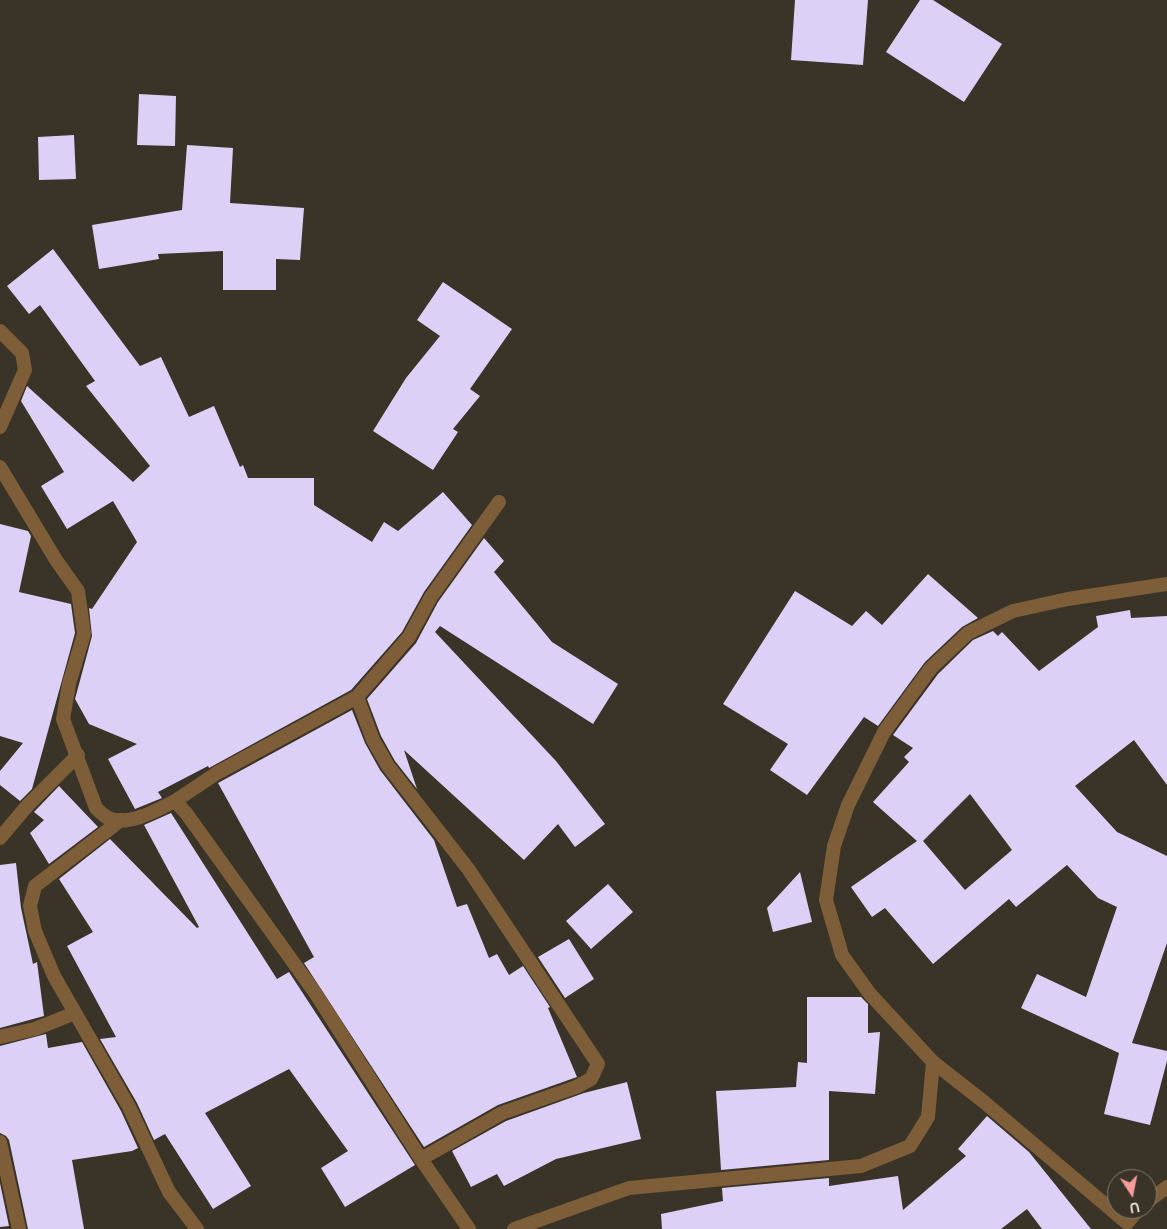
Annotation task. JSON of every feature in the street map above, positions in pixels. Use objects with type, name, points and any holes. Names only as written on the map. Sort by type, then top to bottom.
[{"type":"street","points":[[0,331],[22,353],[25,370],[0,427]]},
{"type":"street","points":[[0,467],[56,560],[78,591],[84,634],[69,684],[63,719],[78,755],[96,808],[108,818],[121,820],[142,815],[175,801],[217,773],[357,697],[408,637],[431,596],[500,502]]},
{"type":"street","points":[[1127,1227],[984,1102],[933,1062],[870,994],[842,955],[826,900],[834,846],[848,806],[884,732],[931,668],[968,634],[1012,610],[1068,598],[1167,584]]},
{"type":"street","points":[[357,697],[373,740],[388,766],[469,870],[598,1064],[591,1079],[502,1113],[421,1159]]},
{"type":"street","points":[[0,838],[27,806],[78,755]]},
{"type":"street","points":[[175,801],[186,813],[316,994],[421,1159],[469,1229]]},
{"type":"street","points":[[121,820],[35,886],[30,906],[36,931],[54,976],[129,1108],[169,1192],[197,1229]]},
{"type":"street","points":[[0,1038],[35,1029],[75,1013]]},
{"type":"street","points":[[514,1229],[628,1188],[861,1166],[869,1163],[910,1146],[928,1117],[933,1062]]},
{"type":"street","points":[[0,1142],[19,1229]]},
{"type":"building","points":[[795,0],[868,0],[863,65],[791,60]]},
{"type":"building","points":[[920,0],[933,0],[1002,44],[964,102],[886,52]]},
{"type":"building","points":[[139,94],[176,96],[175,146],[137,145]]},
{"type":"building","points":[[74,135],[76,179],[39,180],[38,137]]},
{"type":"building","points":[[187,145],[233,148],[230,203],[304,208],[300,260],[276,259],[276,290],[223,290],[223,251],[158,254],[159,259],[99,269],[92,225],[182,210]]},
{"type":"building","points":[[53,249],[140,366],[161,357],[189,417],[214,406],[240,467],[243,465],[248,478],[314,478],[314,505],[372,542],[384,522],[398,531],[443,492],[472,525],[424,592],[402,632],[351,690],[209,768],[208,766],[158,792],[162,798],[135,809],[108,759],[137,744],[89,724],[75,699],[92,636],[89,608],[92,609],[137,542],[113,501],[67,529],[41,486],[64,472],[21,401],[27,386],[133,482],[150,466],[86,386],[95,381],[40,305],[29,314],[7,286]]},
{"type":"building","points":[[443,282],[512,329],[470,389],[480,396],[453,429],[458,432],[433,470],[373,431],[406,378],[440,336],[417,320]]},
{"type":"building","points":[[0,524],[28,531],[31,536],[19,592],[71,604],[75,633],[32,789],[20,801],[0,785],[0,771],[23,743],[0,736]]},
{"type":"building","points":[[484,538],[504,561],[494,572],[552,642],[618,684],[593,724],[440,626],[435,632],[556,761],[605,824],[575,847],[558,824],[524,860],[404,750],[417,789],[395,761],[381,736],[367,699],[416,643],[438,602]]},
{"type":"building","points":[[928,574],[978,618],[962,627],[925,662],[878,726],[864,717],[807,795],[770,770],[788,744],[723,704],[795,591],[852,626],[866,611],[882,625]]},
{"type":"building","points":[[1130,610],[1131,618],[1167,616],[1167,785],[1134,740],[1075,786],[1117,832],[1167,856],[1167,943],[1132,1043],[1167,1051],[1167,1061],[1150,1125],[1104,1114],[1119,1053],[1021,1008],[1037,974],[1086,997],[1117,907],[1098,898],[1067,865],[1016,907],[1009,899],[933,964],[885,908],[872,917],[851,887],[917,841],[873,802],[909,762],[904,757],[913,748],[893,735],[938,674],[973,640],[993,631],[998,636],[1002,632],[1039,671],[1098,627],[1096,616]],"holes":[[[970,794],[1012,850],[965,890],[923,841]]]},
{"type":"building","points":[[352,710],[365,743],[380,770],[434,840],[457,907],[467,904],[489,958],[497,954],[509,975],[523,966],[550,1007],[548,1008],[577,1077],[498,1105],[424,1147],[304,963],[314,957],[218,783]]},
{"type":"building","points":[[59,786],[98,827],[49,864],[30,833],[44,820],[34,812]]},
{"type":"building","points":[[171,813],[277,979],[289,972],[415,1165],[345,1207],[321,1168],[348,1151],[289,1069],[205,1113],[251,1186],[213,1209],[165,1134],[154,1140],[137,1103],[100,1039],[116,1037],[67,946],[93,932],[59,879],[110,839],[197,928],[199,927],[144,825]]},
{"type":"building","points":[[16,863],[21,908],[33,964],[37,962],[44,1016],[0,1028],[0,865]]},
{"type":"building","points":[[800,872],[812,922],[773,932],[767,908]]},
{"type":"building","points":[[608,884],[633,912],[591,949],[566,921]]},
{"type":"building","points":[[569,939],[594,979],[565,998],[538,957]]},
{"type":"building","points":[[807,997],[861,997],[868,1004],[868,1033],[880,1032],[875,1094],[829,1091],[829,1160],[721,1170],[716,1091],[796,1087],[798,1062],[807,1063]]},
{"type":"building","points":[[46,1034],[48,1048],[82,1042],[121,1111],[138,1148],[132,1151],[72,1160],[84,1229],[28,1229],[9,1140],[0,1133],[0,1046]]},
{"type":"building","points":[[627,1082],[641,1139],[556,1159],[504,1186],[497,1174],[471,1187],[452,1151],[506,1121],[584,1093]]},
{"type":"building","points":[[987,1116],[1029,1152],[1091,1229],[1042,1229],[1027,1209],[1001,1229],[662,1229],[661,1214],[723,1201],[722,1188],[829,1178],[829,1186],[898,1176],[903,1210],[966,1156],[958,1149]]},
{"type":"building","points":[[0,1183],[9,1226],[0,1227]]}]
